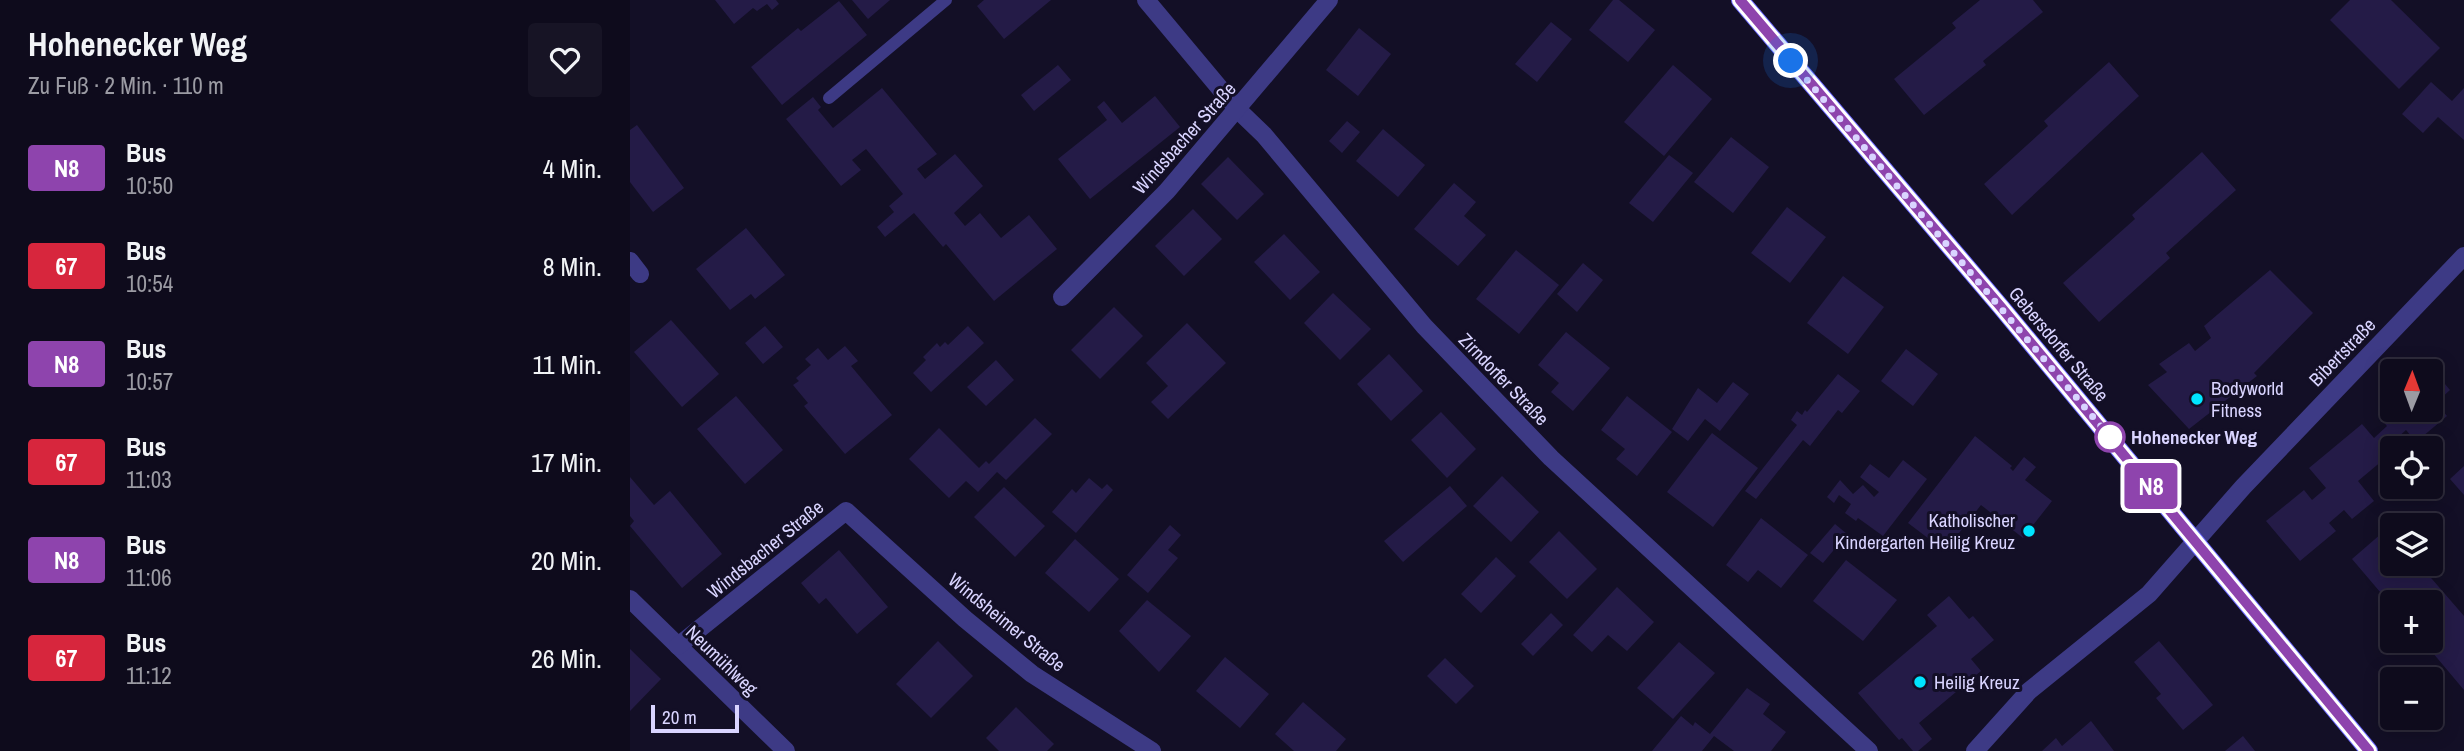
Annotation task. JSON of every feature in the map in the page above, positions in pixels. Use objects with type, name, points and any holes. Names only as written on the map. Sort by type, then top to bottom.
[{"type":"main road","name":"Gebersdorfer Straße","points":[[1740,0],[2197,541],[2369,751]]},
{"type":"street","name":"Zirndorfer Straße","points":[[1146,0],[1238,110],[1264,135],[1424,326],[1551,458],[1869,751]]},
{"type":"street","name":"Windsbacher Straße","points":[[1062,298],[1167,191],[1329,0]]},
{"type":"street","name":"Bibertstraße","points":[[2197,541],[2243,487],[2464,256]]},
{"type":"street","name":"Windsbacher Straße","points":[[678,646],[846,511]]},
{"type":"street","name":"Windsheimer Straße","points":[[846,511],[965,619],[1032,674],[1152,751]]},
{"type":"street","points":[[1975,751],[2029,691],[2149,594],[2197,541]]},
{"type":"street","name":"Neumühlweg","points":[[630,599],[786,751]]},
{"type":"lane","points":[[829,98],[946,0]]},
{"type":"building","points":[[715,0],[776,0],[779,4],[772,10],[767,4],[757,11],[753,8],[734,24]]},
{"type":"building","points":[[852,0],[890,0],[868,19]]},
{"type":"building","points":[[984,0],[1051,0],[1004,39],[977,6]]},
{"type":"building","points":[[1613,0],[1619,0],[1655,30],[1628,62],[1589,30]]},
{"type":"building","points":[[1980,0],[2033,0],[2043,12],[1983,61],[1986,65],[1924,115],[1894,79],[1956,28],[1952,23]]},
{"type":"building","points":[[2350,0],[2391,0],[2440,48],[2399,89],[2330,20]]},
{"type":"building","points":[[839,1],[867,35],[782,105],[751,67],[798,28],[801,31]]},
{"type":"building","points":[[1551,22],[1572,39],[1537,82],[1515,64]]},
{"type":"building","points":[[1359,28],[1391,54],[1358,96],[1326,70]]},
{"type":"building","points":[[2109,62],[2139,96],[2012,215],[1984,184],[2048,126],[2044,121]]},
{"type":"building","points":[[1058,65],[1071,80],[1034,111],[1021,95]]},
{"type":"building","points":[[1673,65],[1712,99],[1664,156],[1624,122]]},
{"type":"building","points":[[2431,82],[2452,101],[2464,88],[2464,140],[2438,117],[2423,133],[2402,114]]},
{"type":"building","points":[[882,88],[937,154],[917,169],[925,179],[955,154],[983,186],[954,213],[965,226],[980,213],[1001,238],[1029,215],[1057,249],[994,301],[946,244],[943,247],[914,213],[885,237],[877,227],[894,212],[889,206],[903,194],[866,149],[852,160],[861,170],[841,186],[786,119],[813,97],[821,107],[818,110],[833,128]]},
{"type":"building","points":[[1155,96],[1180,127],[1090,199],[1058,159],[1107,120],[1097,107],[1104,101],[1122,123]]},
{"type":"building","points":[[1347,121],[1360,132],[1342,153],[1329,141]]},
{"type":"building","points":[[637,125],[684,188],[653,212],[630,182],[630,130]]},
{"type":"building","points":[[1383,129],[1425,165],[1398,197],[1356,161]]},
{"type":"building","points":[[1731,137],[1769,167],[1733,213],[1694,182]]},
{"type":"building","points":[[2202,152],[2236,190],[2166,253],[2170,258],[2099,322],[2063,283],[2135,219],[2132,215]]},
{"type":"building","points":[[1669,155],[1693,173],[1653,222],[1629,203]]},
{"type":"building","points":[[1228,157],[1264,194],[1237,220],[1201,184]]},
{"type":"building","points":[[1454,183],[1476,202],[1464,216],[1486,235],[1458,266],[1414,229]]},
{"type":"building","points":[[1787,207],[1826,237],[1790,283],[1751,253]]},
{"type":"building","points":[[1193,209],[1222,239],[1184,276],[1155,246]]},
{"type":"building","points":[[746,228],[785,275],[755,299],[751,294],[730,310],[696,269]]},
{"type":"building","points":[[1284,234],[1320,272],[1290,300],[1254,262]]},
{"type":"building","points":[[1516,250],[1559,285],[1519,334],[1476,299]]},
{"type":"building","points":[[1583,263],[1603,280],[1577,312],[1557,294]]},
{"type":"building","points":[[2270,270],[2313,313],[2254,373],[2257,376],[2189,429],[2148,385],[2167,372],[2159,364],[2189,343],[2195,351],[2211,338],[2204,326]]},
{"type":"building","points":[[1843,276],[1884,307],[1848,354],[1807,323]]},
{"type":"building","points":[[1333,293],[1371,329],[1340,360],[1304,323]]},
{"type":"building","points":[[1114,307],[1143,336],[1100,379],[1071,350]]},
{"type":"building","points":[[671,320],[719,374],[682,407],[634,352]]},
{"type":"building","points":[[1187,323],[1226,363],[1168,419],[1151,402],[1168,386],[1146,363]]},
{"type":"building","points":[[765,326],[783,347],[763,364],[745,343]]},
{"type":"building","points":[[968,326],[984,343],[931,392],[913,373],[926,360],[923,357],[937,343],[940,347],[945,342],[948,345]]},
{"type":"building","points":[[1566,332],[1610,368],[1573,411],[1551,392],[1559,383],[1538,365]]},
{"type":"building","points":[[845,346],[858,361],[851,366],[892,415],[845,454],[804,406],[808,403],[793,385],[799,381],[796,378],[811,365],[805,359],[818,348],[828,360]]},
{"type":"building","points":[[1906,349],[1938,374],[1913,406],[1881,381]]},
{"type":"building","points":[[1389,354],[1423,391],[1391,421],[1357,384]]},
{"type":"building","points":[[996,360],[1014,380],[986,406],[967,387]]},
{"type":"building","points":[[1838,374],[1860,391],[1842,413],[1838,410],[1810,446],[1803,440],[1756,499],[1745,491],[1797,425],[1791,420],[1797,411],[1802,415],[1805,410],[1807,412]]},
{"type":"building","points":[[1733,382],[1749,394],[1720,431],[1705,419],[1688,441],[1672,429],[1698,388],[1717,403]]},
{"type":"building","points":[[2443,382],[2450,390],[2443,396]]},
{"type":"building","points":[[736,396],[783,450],[745,484],[697,429]]},
{"type":"building","points":[[1627,396],[1672,432],[1637,476],[1616,459],[1625,449],[1601,430]]},
{"type":"building","points":[[1441,412],[1476,449],[1447,478],[1411,440]]},
{"type":"building","points":[[1035,418],[1052,434],[1006,480],[997,472],[978,492],[966,481],[949,498],[909,459],[939,428],[979,468],[986,461],[989,464]]},
{"type":"building","points":[[2383,422],[2440,422],[2423,436],[2411,436],[2406,430],[2399,436],[2380,436],[2380,463],[2358,481],[2374,501],[2352,519],[2344,510],[2329,523],[2336,531],[2300,561],[2266,521],[2304,490],[2312,500],[2326,488],[2309,468],[2362,424],[2374,438],[2387,426]]},
{"type":"building","points":[[1712,433],[1758,468],[1713,527],[1667,492]]},
{"type":"building","points":[[1975,436],[2012,466],[2010,468],[2013,471],[2024,457],[2036,467],[2025,480],[2052,501],[2023,538],[1981,505],[1945,551],[1908,523]]},
{"type":"building","points":[[1903,460],[1927,479],[1883,536],[1858,518],[1856,521],[1845,513],[1851,504],[1839,495],[1834,503],[1827,497],[1840,480],[1853,494],[1863,485],[1874,497],[1879,492],[1860,477],[1870,464],[1889,478]]},
{"type":"building","points":[[2464,466],[2464,495],[2450,479]]},
{"type":"building","points":[[1502,476],[1539,512],[1511,542],[1473,506]]},
{"type":"building","points":[[630,477],[654,505],[670,491],[722,554],[682,588],[630,526],[634,521],[630,516]]},
{"type":"building","points":[[1089,478],[1102,489],[1107,484],[1113,490],[1076,533],[1052,512],[1072,489],[1076,493]]},
{"type":"building","points":[[1450,486],[1467,506],[1403,562],[1384,541]]},
{"type":"building","points":[[1004,487],[1045,526],[1015,557],[974,517]]},
{"type":"building","points":[[1761,518],[1808,555],[1781,588],[1758,570],[1748,582],[1726,565]]},
{"type":"building","points":[[1835,524],[1847,534],[1823,563],[1810,553]]},
{"type":"building","points":[[1170,525],[1181,535],[1168,550],[1178,558],[1148,593],[1127,575]]},
{"type":"building","points":[[1559,531],[1597,569],[1567,599],[1529,562]]},
{"type":"building","points":[[2380,535],[2380,576],[2429,576],[2442,590],[2380,592],[2352,559]]},
{"type":"building","points":[[1075,539],[1119,579],[1089,612],[1045,573]]},
{"type":"building","points":[[839,550],[888,607],[857,634],[826,598],[819,604],[801,583]]},
{"type":"building","points":[[1496,557],[1516,576],[1481,613],[1461,594]]},
{"type":"building","points":[[1846,560],[1897,600],[1863,641],[1813,601]]},
{"type":"building","points":[[1617,587],[1654,622],[1627,651],[1608,635],[1592,652],[1573,635]]},
{"type":"building","points":[[2443,592],[2464,616],[2464,690],[2433,653],[2443,653]]},
{"type":"building","name":"Heilig Kreuz","points":[[1949,596],[1969,619],[1973,616],[1994,640],[1971,659],[1981,671],[1919,723],[1932,739],[1918,751],[1913,751],[1902,738],[1899,740],[1858,693],[1937,626],[1927,615]]},
{"type":"building","points":[[1147,600],[1191,636],[1159,672],[1119,631]]},
{"type":"building","points":[[1551,613],[1563,625],[1533,656],[1521,644]]},
{"type":"building","points":[[938,641],[973,676],[931,718],[896,684]]},
{"type":"building","points":[[2159,641],[2213,705],[2183,730],[2156,698],[2161,694],[2134,662]]},
{"type":"building","points":[[1679,642],[1715,673],[1673,719],[1637,688]]},
{"type":"building","points":[[630,649],[661,679],[630,711]]},
{"type":"building","points":[[1225,657],[1269,694],[1240,728],[1196,691]]},
{"type":"building","points":[[1445,658],[1474,686],[1456,704],[1427,676]]},
{"type":"building","points":[[1747,688],[1770,704],[1763,714],[1786,732],[1771,751],[1734,751],[1714,736],[1702,751],[1652,751],[1681,716],[1693,726],[1695,722],[1710,734]]},
{"type":"building","points":[[1303,702],[1346,739],[1336,751],[1294,751],[1275,734]]},
{"type":"building","points":[[1016,707],[1054,744],[1047,751],[999,751],[986,738]]},
{"type":"building","points":[[2091,721],[2114,751],[2042,751],[2056,738],[2062,746]]},
{"type":"building","points":[[2243,736],[2255,751],[2225,751]]},
{"type":"bus line","name":"N8","points":[[1740,0],[2001,307],[2369,751]]},
{"type":"place","name":"Bodyworld Fitness","points":[[2197,399]]},
{"type":"place","name":"Hohenecker Weg","points":[[2110,437]]},
{"type":"place","name":"Katholischer Kindergarten Heilig Kreuz","points":[[2029,531]]},
{"type":"place","name":"Heilig Kreuz","points":[[1920,682]]},
{"type":"route","points":[[1791,61],[2110,437]]}]
